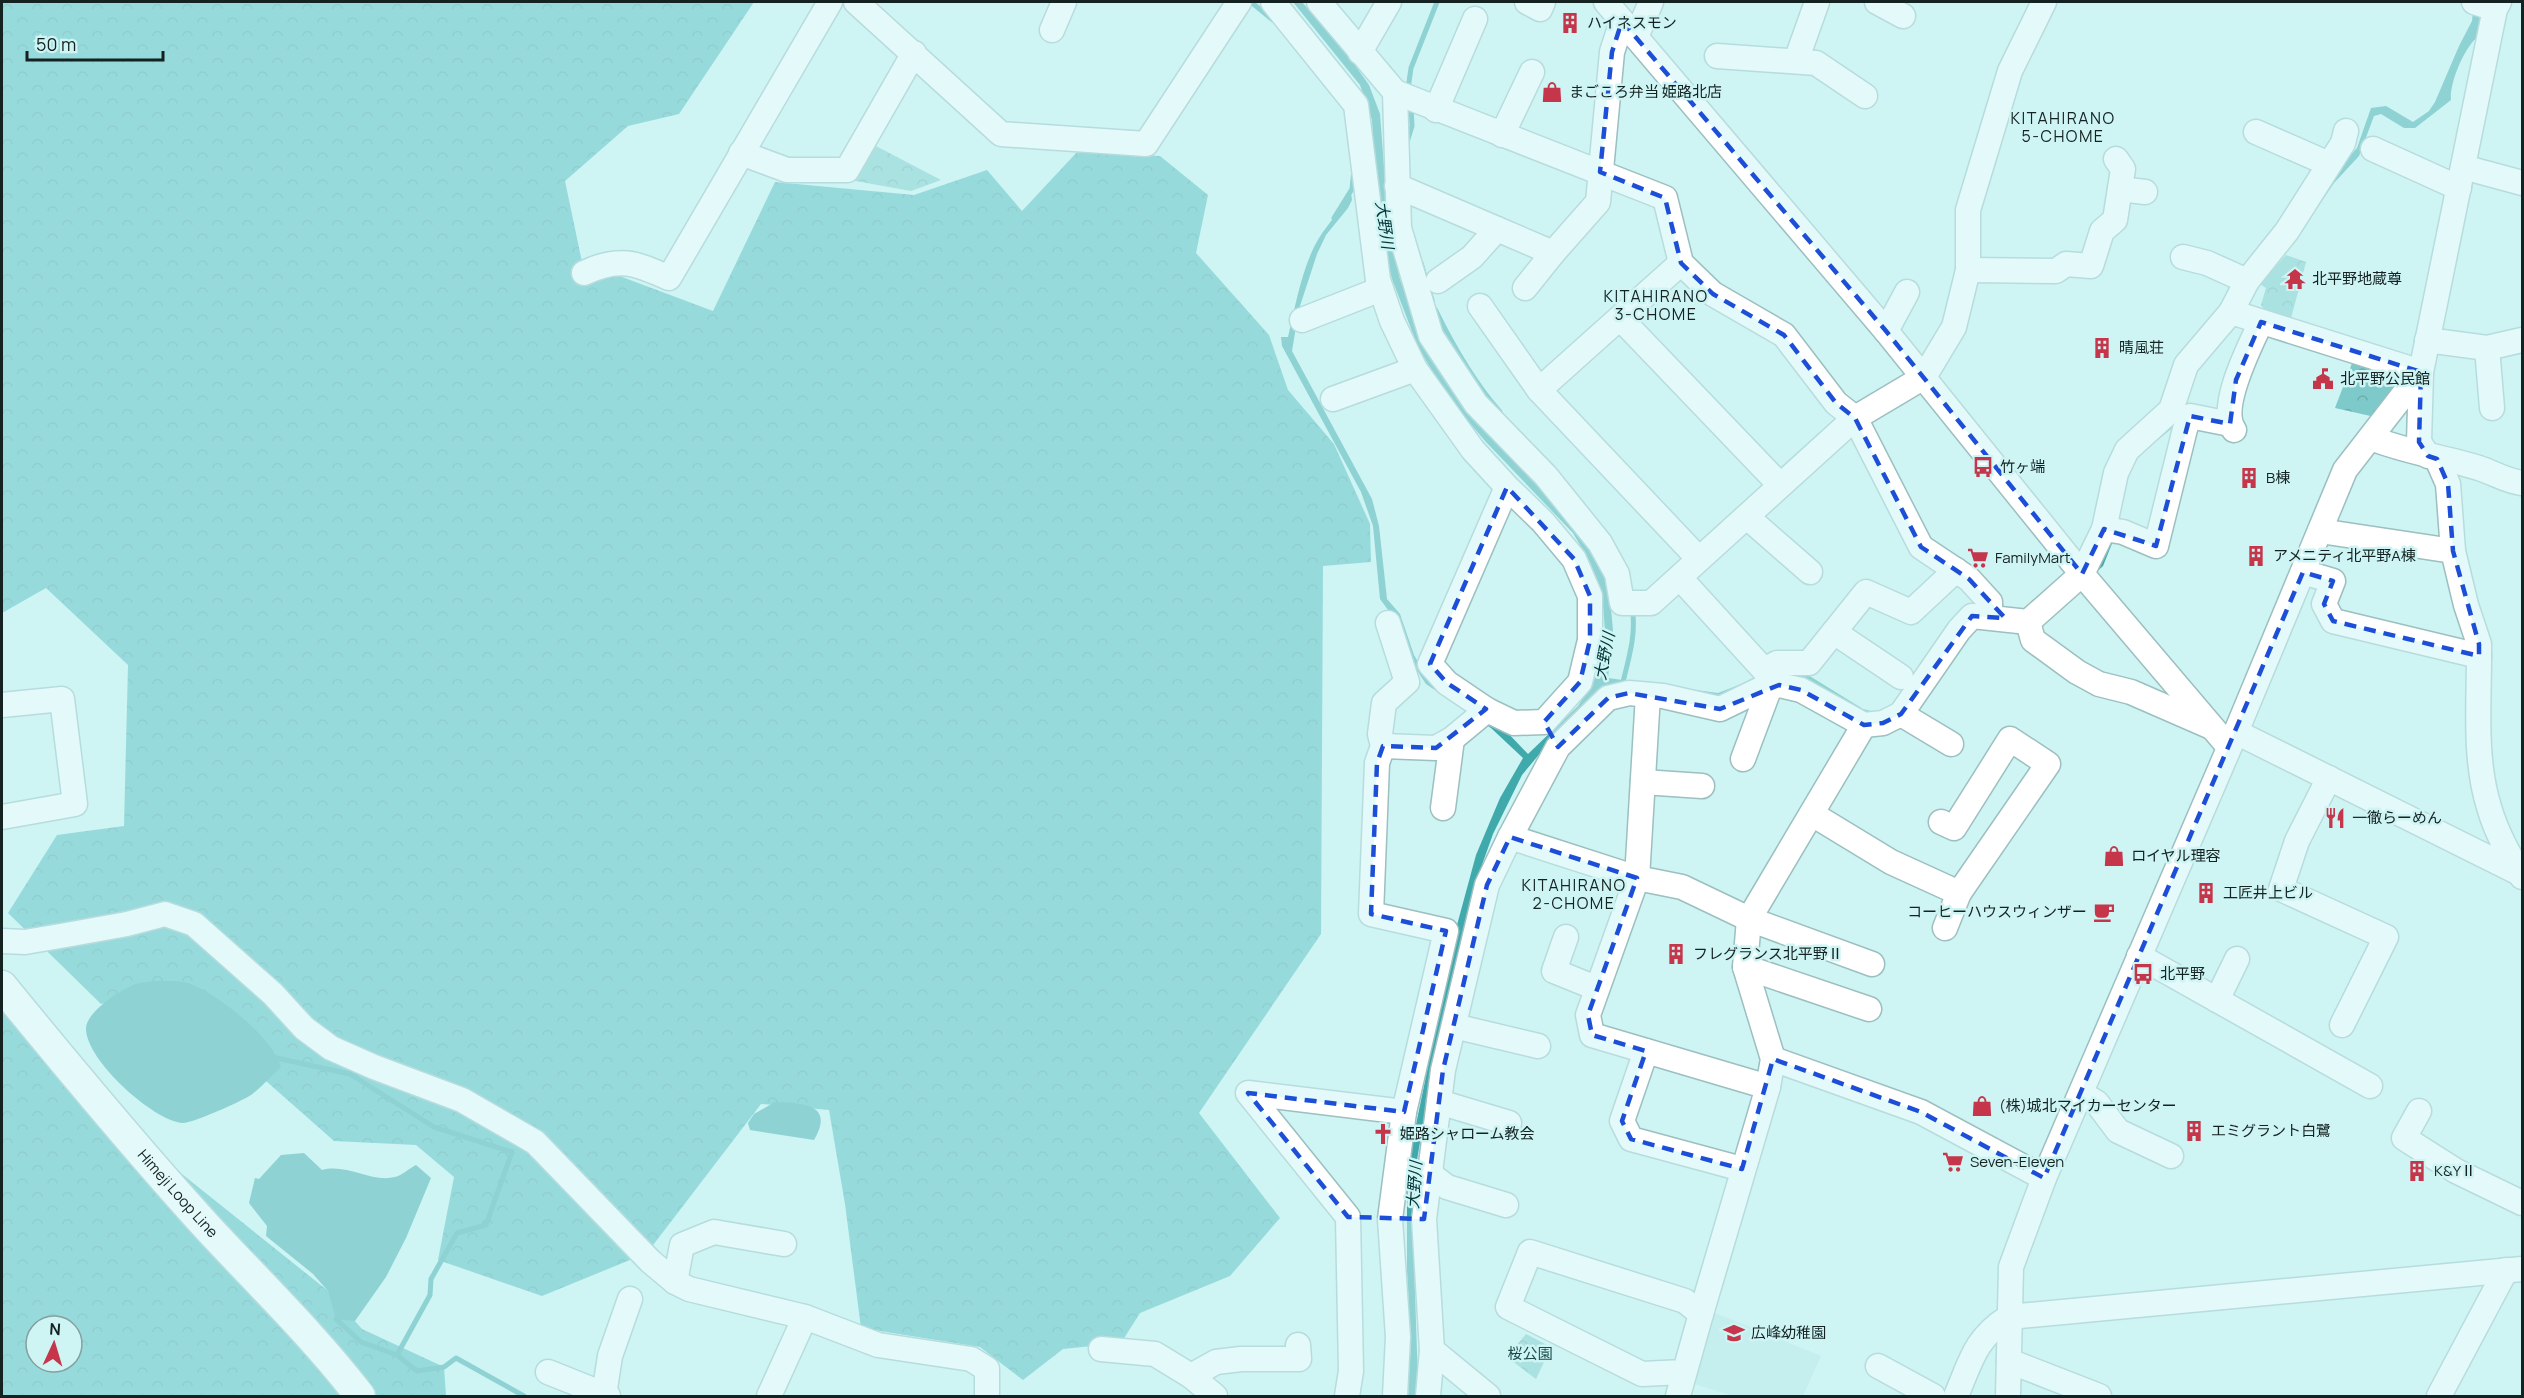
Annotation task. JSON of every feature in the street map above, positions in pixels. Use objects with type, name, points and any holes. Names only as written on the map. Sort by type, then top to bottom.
[{"type":"main road","name":"Himeji Loop Line","points":[[2,986],[206,1226],[338,1368],[360,1396]]},
{"type":"street","points":[[584,273],[604,263],[638,264],[669,278],[830,2]]},
{"type":"street","points":[[856,2],[1001,134],[1146,144],[1239,2]]},
{"type":"street","points":[[1052,30],[1062,2]]},
{"type":"street","points":[[1273,2],[1356,105],[1378,280],[1392,321],[1415,369],[1473,450],[1543,522],[1574,559],[1590,596],[1590,640],[1580,682],[1544,722],[1514,723],[1481,715],[1447,683],[1431,664],[1507,487]]},
{"type":"street","points":[[1319,2],[1395,92],[1665,198],[1681,263],[1713,294],[1784,335],[1836,403],[1855,418],[1922,547],[1969,579],[1990,602],[1901,714],[1883,723],[1864,725],[1801,690],[1779,685],[1720,708],[1629,693],[1608,698],[1558,747],[1487,885],[1443,1070],[1424,1219],[1432,1350],[1428,1396]]},
{"type":"street","points":[[1360,52],[1389,2]]},
{"type":"street","points":[[1527,2],[1540,9],[1544,2]]},
{"type":"street","points":[[1606,2],[1886,331],[2087,580],[2211,727]]},
{"type":"street","points":[[1525,288],[1598,202],[1612,52],[1651,2]]},
{"type":"street","points":[[1796,61],[1817,2]]},
{"type":"street","points":[[1878,2],[1903,16]]},
{"type":"street","points":[[1395,92],[1398,228],[1431,336],[1476,404],[1546,476],[1600,543],[1617,574],[1622,603],[1652,603],[1855,418],[1924,377],[1954,327],[1968,270],[1968,210],[2010,71],[2044,2]]},
{"type":"street","points":[[2489,4],[2461,178],[2421,372],[2419,442],[2432,457],[2448,484],[2453,551],[2479,644],[2478,726],[2481,766],[2488,805],[2496,828],[2522,875]]},
{"type":"street","points":[[1436,110],[1475,19]]},
{"type":"street","points":[[741,153],[787,170],[847,170],[914,53]]},
{"type":"street","points":[[1717,56],[1816,63],[1865,96]]},
{"type":"street","points":[[1502,135],[1532,72]]},
{"type":"street","points":[[2114,530],[2156,546],[2185,429],[2193,407],[2232,427],[2230,407],[2246,317],[2247,281],[2287,231],[2343,143],[2346,131]]},
{"type":"street","points":[[2256,132],[2329,164]]},
{"type":"street","points":[[2373,149],[2461,178],[2523,183]]},
{"type":"street","points":[[1968,270],[2056,271],[2066,264],[2091,266],[2102,231],[2115,220],[2123,169],[2116,159]]},
{"type":"street","points":[[1397,186],[1553,254]]},
{"type":"street","points":[[2120,189],[2145,192]]},
{"type":"street","points":[[1437,281],[1472,257],[1497,229]]},
{"type":"street","points":[[2183,256],[2207,263],[2247,281]]},
{"type":"street","points":[[1539,390],[1681,263]]},
{"type":"street","points":[[1302,320],[1381,289]]},
{"type":"street","points":[[1886,331],[1907,292]]},
{"type":"street","points":[[1480,306],[1539,390],[1699,559]]},
{"type":"street","points":[[2246,317],[2421,372]]},
{"type":"street","points":[[2030,631],[2087,580],[2114,530],[2116,473],[2127,450],[2171,410],[2186,366],[2246,317]]},
{"type":"street","points":[[1621,319],[1780,485]]},
{"type":"street","points":[[2427,340],[2487,348],[2523,340]]},
{"type":"street","points":[[2487,348],[2492,408]]},
{"type":"street","points":[[1334,399],[1415,369]]},
{"type":"street","points":[[2008,1396],[2011,1267],[2044,1178],[2233,739],[2345,470],[2421,372]]},
{"type":"street","points":[[2371,438],[2394,448],[2479,468],[2508,481],[2523,483]]},
{"type":"street","points":[[1747,517],[1810,572]]},
{"type":"street","points":[[2320,531],[2453,551]]},
{"type":"street","points":[[1680,578],[1764,670],[1777,663],[1809,663],[1866,592],[1911,612],[1956,570]]},
{"type":"street","points":[[2303,572],[2333,581],[2324,604],[2333,621],[2479,656]]},
{"type":"street","points":[[1974,621],[2030,631],[2077,672],[2099,684],[2131,692],[2233,739],[2329,778],[2522,875]]},
{"type":"street","points":[[1388,623],[1407,682],[1384,703],[1380,734],[1383,746],[1377,763],[1371,914],[1446,931],[1404,1112],[1390,1219],[1398,1337],[1395,1396]]},
{"type":"street","points":[[1834,632],[1901,677]]},
{"type":"street","points":[[1743,759],[1770,687]]},
{"type":"street","points":[[1648,695],[1637,878],[1588,1015],[1592,1035],[1768,1087]]},
{"type":"street","points":[[2,705],[62,699],[75,804],[2,817]]},
{"type":"street","points":[[1901,714],[1951,744]]},
{"type":"street","points":[[1383,746],[1436,748],[1452,739],[1481,715]]},
{"type":"street","points":[[1544,722],[1558,747]]},
{"type":"street","points":[[1678,1396],[1742,1169],[1768,1087],[1773,1059],[1745,967],[1749,919],[1864,725]]},
{"type":"street","points":[[1443,808],[1452,739]]},
{"type":"street","points":[[1941,822],[1954,828],[2010,739],[2054,766],[1987,870],[1959,893],[1945,928]]},
{"type":"street","points":[[2329,778],[2297,841],[2281,889],[2386,937],[2342,1025]]},
{"type":"street","points":[[1643,782],[1702,786]]},
{"type":"street","points":[[1812,814],[1892,862],[1959,893]]},
{"type":"street","points":[[1510,837],[1637,878],[1682,887],[1749,919],[1872,963]]},
{"type":"street","points":[[2,941],[25,942],[127,924],[165,914],[194,924],[273,994],[304,1028],[331,1048],[462,1100],[535,1142],[650,1261],[675,1282],[688,1289],[805,1317],[878,1345],[971,1359],[987,1369],[987,1396]]},
{"type":"street","points":[[1560,941],[1554,971],[1596,988]]},
{"type":"street","points":[[2139,956],[2370,1086]]},
{"type":"street","points":[[2217,1000],[2237,959]]},
{"type":"street","points":[[1745,967],[1869,1009]]},
{"type":"street","points":[[1454,1026],[1538,1046]]},
{"type":"street","points":[[1646,1051],[1622,1121],[1631,1139],[1742,1169]]},
{"type":"street","points":[[1773,1059],[1921,1112],[2044,1178]]},
{"type":"street","points":[[1347,1396],[1351,1371],[1348,1217],[1248,1092],[1404,1112]]},
{"type":"street","points":[[2080,1093],[2097,1103],[2118,1131],[2171,1156]]},
{"type":"street","points":[[1439,1102],[1509,1123]]},
{"type":"street","points":[[2419,1111],[2404,1138],[2456,1171],[2523,1203]]},
{"type":"street","points":[[1430,1174],[1447,1187],[1506,1205]]},
{"type":"street","points":[[1348,1217],[1424,1219]]},
{"type":"street","points":[[675,1282],[682,1245],[714,1232],[784,1244]]},
{"type":"street","points":[[1683,1372],[1642,1374],[1508,1307],[1530,1252],[1685,1301],[1701,1314]]},
{"type":"street","points":[[1956,1396],[1979,1342],[1993,1327],[2009,1317],[2518,1268]]},
{"type":"street","points":[[2439,1396],[2518,1268]]},
{"type":"street","points":[[548,1372],[606,1396],[610,1356],[630,1299]]},
{"type":"street","points":[[769,1396],[805,1317]]},
{"type":"street","points":[[1191,1376],[1216,1362],[1241,1359],[1299,1359],[1298,1345]]},
{"type":"street","points":[[1101,1349],[1155,1354],[1191,1376],[1215,1396]]},
{"type":"street","points":[[1432,1350],[1486,1396]]},
{"type":"street","points":[[2009,1361],[2099,1396]]},
{"type":"street","points":[[1878,1366],[1933,1396]]},
{"type":"highlighted area","points":[[1622,21],[1886,331],[2082,574],[2104,529],[2156,546],[2190,416],[2230,424],[2236,380],[2261,322],[2421,372],[2419,442],[2428,456],[2437,459],[2448,484],[2453,551],[2479,644],[2479,656],[2333,621],[2324,604],[2333,581],[2303,572],[2044,1178],[1921,1112],[1773,1059],[1742,1169],[1631,1139],[1622,1121],[1646,1051],[1592,1035],[1588,1015],[1637,878],[1510,837],[1487,885],[1443,1070],[1424,1219],[1348,1217],[1248,1093],[1404,1112],[1446,931],[1371,914],[1377,763],[1383,746],[1436,748],[1486,709],[1447,683],[1430,664],[1507,487],[1574,559],[1590,596],[1590,640],[1580,682],[1544,722],[1558,747],[1608,698],[1629,693],[1720,709],[1779,685],[1801,690],[1864,725],[1883,723],[1901,714],[1972,616],[2005,618],[1969,579],[1921,547],[1855,418],[1836,403],[1784,335],[1713,294],[1681,263],[1665,198],[1600,172],[1612,52]]},
{"type":"shaded area","name":"広峰幼稚園","points":[[1708,1310],[1821,1356],[1803,1396],[1734,1396],[1694,1384],[1691,1376]]},
{"type":"green space","points":[[2,2],[754,2],[679,114],[628,126],[565,181],[582,262],[713,311],[775,182],[914,195],[987,170],[1022,211],[1078,151],[1160,156],[1208,195],[1196,253],[1269,335],[1288,390],[1334,444],[1370,524],[1371,562],[1323,566],[1321,934],[1199,1113],[1280,1218],[1230,1276],[1140,1313],[1121,1343],[1063,1349],[1023,1380],[980,1347],[861,1328],[845,1204],[829,1110],[761,1104],[647,1253],[542,1296],[438,1260],[454,1177],[416,1145],[334,1141],[266,1081],[229,1019],[178,990],[101,1004],[8,913],[57,835],[124,826],[128,665],[46,588],[2,613]]},
{"type":"green space","points":[[872,144],[941,180],[911,191],[850,180]]},
{"type":"green space","points":[[2286,255],[2306,262],[2290,322],[2267,313],[2261,305],[2266,288],[2260,284]]},
{"type":"green space","points":[[2354,358],[2391,369],[2402,380],[2375,417],[2335,408]]},
{"type":"green space","points":[[2,984],[113,1119],[327,1290],[362,1329],[444,1367],[446,1396],[2,1396]]},
{"type":"green space","name":"桜公園","points":[[1526,1334],[1551,1347],[1536,1379],[1507,1357]]},
{"type":"water","name":"大野川","points":[[1293,2],[1302,2],[1343,48],[1369,85],[1380,114],[1389,233],[1400,279],[1418,328],[1517,461],[1579,529],[1604,571],[1610,598],[1613,630],[1608,678],[1718,693],[1770,673],[1808,675],[1863,709],[1878,713],[1893,704],[1952,622],[2003,623],[2076,586],[2120,470],[2186,374],[2331,177],[2357,148],[2371,108],[2386,106],[2413,122],[2429,111],[2472,21],[2474,2],[2485,2],[2479,36],[2468,48],[2459,65],[2451,100],[2415,128],[2404,128],[2381,114],[2374,116],[2359,156],[2334,183],[2292,245],[2263,275],[2218,348],[2198,366],[2193,375],[2188,400],[2176,425],[2138,456],[2125,485],[2113,541],[2103,566],[2036,628],[1971,626],[1901,707],[1880,720],[1809,686],[1732,698],[1630,688],[1547,745],[1522,775],[1493,834],[1483,862],[1470,908],[1431,1077],[1415,1172],[1413,1232],[1417,1396],[1408,1396],[1411,1342],[1407,1271],[1407,1198],[1410,1154],[1457,925],[1476,855],[1500,798],[1523,758],[1491,728],[1426,684],[1408,657],[1394,618],[1380,599],[1373,526],[1361,492],[1282,346],[1281,337],[1288,337],[1309,257],[1322,233],[1351,193],[1352,200],[1348,208],[1326,235],[1317,254],[1299,309],[1292,351],[1372,499],[1379,526],[1387,599],[1400,614],[1414,655],[1426,676],[1504,729],[1528,754],[1578,706],[1600,670],[1606,643],[1602,593],[1590,562],[1573,533],[1486,442],[1449,399],[1418,347],[1392,279],[1383,242],[1375,175],[1372,120],[1360,85]]},
{"type":"water","points":[[154,981],[191,984],[216,998],[256,1031],[276,1055],[281,1067],[251,1095],[197,1119],[183,1123],[170,1120],[155,1112],[108,1071],[89,1041],[86,1028],[92,1015],[114,996],[136,984]]},
{"type":"water","points":[[775,1102],[805,1105],[818,1112],[821,1119],[820,1128],[814,1140],[750,1130],[748,1123],[754,1114]]},
{"type":"water","points":[[304,1153],[322,1170],[341,1169],[386,1178],[397,1176],[416,1165],[431,1178],[406,1238],[386,1277],[355,1321],[336,1319],[328,1291],[313,1274],[266,1236],[267,1226],[249,1203],[255,1178],[259,1179],[281,1155]]},
{"type":"waterway","points":[[1251,2],[1273,20]]},
{"type":"waterway","points":[[1408,89],[1411,68],[1437,2]]},
{"type":"waterway","points":[[1407,142],[1412,126],[1411,107]]},
{"type":"waterway","points":[[1334,218],[1352,189],[1354,169]]},
{"type":"waterway","points":[[1421,263],[1432,300]]},
{"type":"waterway","points":[[1435,309],[1464,363],[1500,412]]},
{"type":"waterway","points":[[1622,686],[1633,637],[1632,608]]},
{"type":"waterway","points":[[272,1057],[350,1074],[434,1127],[512,1152],[486,1225],[457,1233],[431,1279],[430,1295],[397,1355]]},
{"type":"waterway","points":[[336,1319],[361,1342],[397,1355],[417,1371],[444,1367],[456,1358],[524,1396]]},
{"type":"place","name":"ハイネスモン","points":[[1570,23]]},
{"type":"place","name":"まごころ弁当 姫路北店","points":[[1552,92]]},
{"type":"place","name":"北平野地蔵尊","points":[[2295,279]]},
{"type":"place","name":"晴風荘","points":[[2102,348]]},
{"type":"place","name":"北平野公民館","points":[[2323,379]]},
{"type":"place","name":"竹ヶ端","points":[[1983,467]]},
{"type":"place","name":"B棟","points":[[2249,478]]},
{"type":"place","name":"アメニティ北平野A棟","points":[[2256,556]]},
{"type":"place","name":"FamilyMart","points":[[1978,558]]},
{"type":"place","name":"一徹らーめん","points":[[2335,818]]},
{"type":"place","name":"ロイヤル理容","points":[[2114,856]]},
{"type":"place","name":"工匠井上ビル","points":[[2206,893]]},
{"type":"place","name":"コーヒーハウスウィンザー","points":[[2104,912]]},
{"type":"place","name":"フレグランス北平野Ⅱ","points":[[1676,954]]},
{"type":"place","name":"北平野","points":[[2143,974]]},
{"type":"place","name":"(株)城北マイカーセンター","points":[[1982,1106]]},
{"type":"place","name":"エミグラント白鷺","points":[[2194,1131]]},
{"type":"place","name":"姫路シャローム教会","points":[[1383,1134]]},
{"type":"place","name":"Seven-Eleven","points":[[1953,1162]]},
{"type":"place","name":"K&YⅡ","points":[[2417,1171]]},
{"type":"place","name":"広峰幼稚園","points":[[1734,1333]]},
{"type":"district","name":"KITAHIRANO 5-CHOME","points":[[2063,127]]},
{"type":"district","name":"KITAHIRANO 3-CHOME","points":[[1656,305]]},
{"type":"district","name":"KITAHIRANO 2-CHOME","points":[[1574,894]]}]
